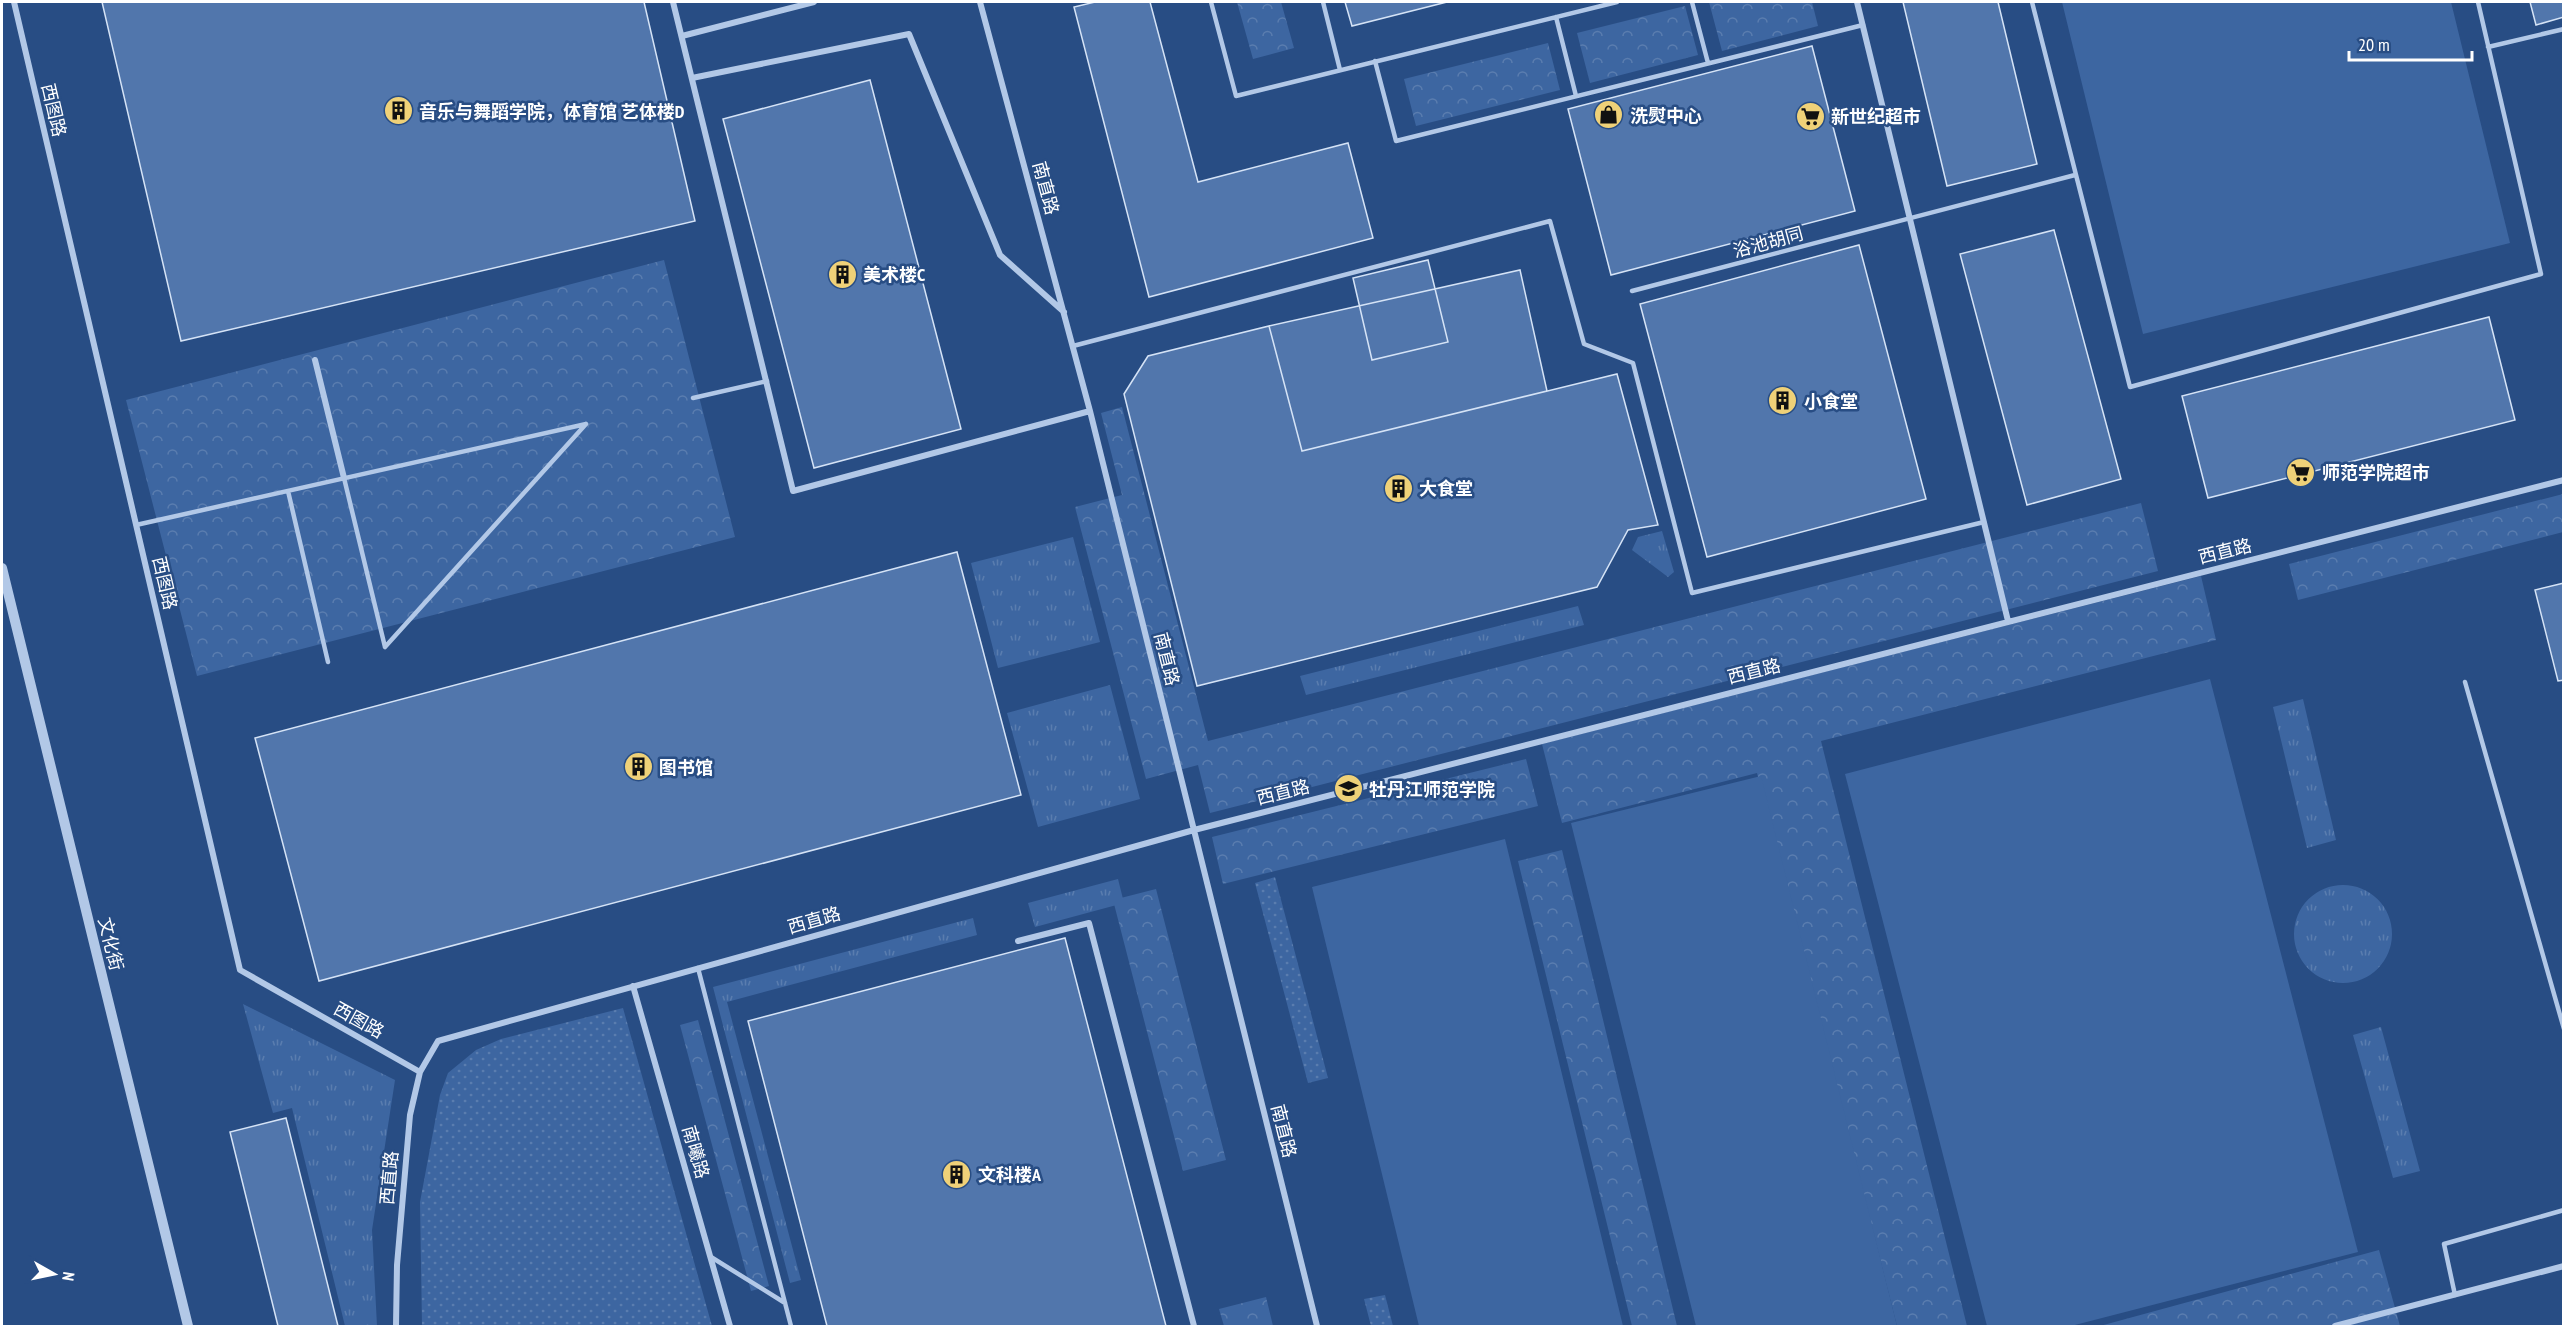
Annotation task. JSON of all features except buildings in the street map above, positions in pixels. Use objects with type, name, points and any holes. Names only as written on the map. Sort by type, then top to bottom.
[{"type":"street","name":"西图路","points":[[14,2],[240,970],[420,1072]]},
{"type":"street","points":[[673,2],[793,491],[1090,411]]},
{"type":"street","points":[[682,36],[814,2]]},
{"type":"street","name":"南直路","points":[[980,2],[1090,411],[1317,1326]]},
{"type":"street","points":[[1857,2],[2008,621]]},
{"type":"street","points":[[692,78],[909,34],[1000,255],[1064,313]]},
{"type":"street","points":[[315,360],[344,478]]},
{"type":"street","name":"西直路","points":[[396,1326],[397,1265],[410,1115],[420,1072],[438,1041],[1194,830],[2564,480]]},
{"type":"street","name":"文化街","points":[[2,568],[188,1326]]},
{"type":"street","points":[[1018,941],[1089,923],[1194,1326]]},
{"type":"street","name":"南曦路","points":[[633,986],[730,1326]]},
{"type":"street","points":[[2335,1326],[2564,1266]]},
{"type":"lane","points":[[1211,2],[1236,96],[1617,2]]},
{"type":"lane","points":[[1323,2],[1340,70]]},
{"type":"lane","points":[[1692,2],[1708,63]]},
{"type":"lane","points":[[2032,2],[2130,387],[2541,274],[2478,2]]},
{"type":"lane","points":[[1556,16],[1576,96]]},
{"type":"lane","points":[[1375,61],[1396,141],[1863,25]]},
{"type":"lane","points":[[2488,47],[2564,29]]},
{"type":"lane","name":"浴池胡同","points":[[1632,291],[2075,175]]},
{"type":"lane","points":[[1073,346],[1550,221],[1584,344],[1634,363],[1692,593],[1984,522]]},
{"type":"lane","points":[[693,398],[767,381]]},
{"type":"lane","points":[[136,525],[586,423],[385,647],[344,478]]},
{"type":"lane","points":[[288,490],[328,662]]},
{"type":"lane","points":[[2465,682],[2564,1029]]},
{"type":"lane","points":[[698,968],[791,1326]]},
{"type":"lane","points":[[2456,1295],[2444,1244],[2564,1210]]},
{"type":"lane","points":[[711,1257],[785,1303]]},
{"type":"green space","points":[[1237,2],[1281,2],[1294,48],[1253,59]]},
{"type":"green space","points":[[1709,2],[1812,2],[1818,26],[1722,51]]},
{"type":"green space","points":[[2062,2],[2451,2],[2510,243],[2143,334]]},
{"type":"green space","points":[[1685,6],[1698,55],[1590,83],[1577,33]]},
{"type":"green space","points":[[1548,43],[1560,90],[1416,126],[1404,79]]},
{"type":"green space","points":[[664,260],[735,537],[197,676],[126,400]]},
{"type":"green space","points":[[1122,407],[1208,741],[2141,503],[2158,571],[1210,813],[1198,765],[1146,779],[1075,507],[1122,495],[1101,413]]},
{"type":"green space","points":[[2563,494],[2563,532],[2298,600],[2289,564]]},
{"type":"green space","points":[[1662,531],[1674,572],[1668,577],[1632,550],[1638,537]]},
{"type":"green space","points":[[1073,537],[1100,642],[998,668],[971,563]]},
{"type":"green space","points":[[2201,576],[2216,640],[1821,741],[1967,1326],[1897,1326],[1757,773],[1562,823],[1542,744]]},
{"type":"green space","points":[[1578,606],[1584,625],[1306,695],[1300,676]]},
{"type":"green space","points":[[2210,679],[2358,1252],[2071,1326],[1987,1326],[1845,774]]},
{"type":"green space","points":[[1110,685],[1140,799],[1038,827],[1007,713]]},
{"type":"green space","points":[[2303,699],[2336,840],[2307,848],[2273,707]]},
{"type":"green space","points":[[1526,759],[1538,806],[1223,884],[1212,837]]},
{"type":"green space","points":[[1761,776],[1897,1326],[1696,1326],[1571,823]]},
{"type":"green space","points":[[1505,839],[1623,1326],[1419,1326],[1312,887]]},
{"type":"green space","points":[[1562,850],[1677,1326],[1632,1326],[1518,861]]},
{"type":"green space","points":[[1275,877],[1328,1078],[1308,1083],[1255,883]]},
{"type":"green space","points":[[1118,879],[1124,903],[1035,927],[1028,903]]},
{"type":"green space","points":[[2343,885],[2362,889],[2378,899],[2388,915],[2392,934],[2388,953],[2378,969],[2362,979],[2343,983],[2324,979],[2308,969],[2298,953],[2294,934],[2298,915],[2308,899],[2324,889]]},
{"type":"green space","points":[[1156,889],[1226,1160],[1183,1171],[1113,900]]},
{"type":"green space","points":[[973,918],[977,935],[727,1002],[801,1280],[790,1283],[713,987]]},
{"type":"green space","points":[[243,1004],[395,1080],[372,1230],[377,1326],[345,1326],[292,1108],[273,1113]]},
{"type":"green space","points":[[623,1008],[712,1326],[422,1326],[420,1202],[440,1095],[448,1073],[476,1050],[501,1039]]},
{"type":"green space","points":[[698,1020],[769,1286],[751,1291],[680,1025]]},
{"type":"green space","points":[[2381,1027],[2420,1171],[2393,1178],[2353,1035]]},
{"type":"green space","points":[[2379,1250],[2400,1326],[2100,1326]]},
{"type":"green space","points":[[1385,1295],[1393,1326],[1371,1326],[1364,1299]]},
{"type":"green space","points":[[1266,1297],[1273,1326],[1224,1326],[1219,1309]]},
{"type":"place","name":"音乐与舞蹈学院，体育馆 艺体楼D","points":[[398,111]]},
{"type":"place","name":"洗熨中心","points":[[1609,115]]},
{"type":"place","name":"新世纪超市","points":[[1810,116]]},
{"type":"place","name":"美术楼C","points":[[842,274]]},
{"type":"place","name":"小食堂","points":[[1783,401]]},
{"type":"place","name":"师范学院超市","points":[[2301,472]]},
{"type":"place","name":"大食堂","points":[[1398,488]]},
{"type":"place","name":"图书馆","points":[[638,767]]},
{"type":"place","name":"牡丹江师范学院","points":[[1348,789]]},
{"type":"place","name":"文科楼A","points":[[957,1174]]}]
